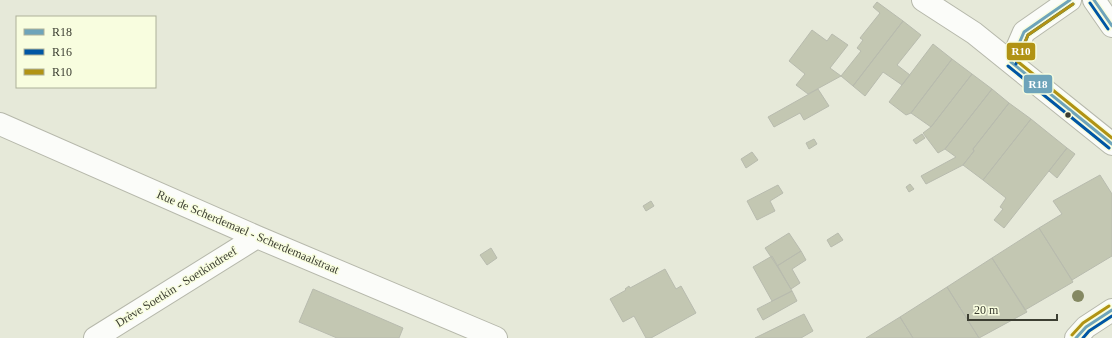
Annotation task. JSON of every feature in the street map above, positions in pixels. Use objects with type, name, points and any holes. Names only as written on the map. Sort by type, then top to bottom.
[{"type":"street","points":[[923,0],[974,33],[1112,144]]},
{"type":"street","points":[[1011,62],[1024,32],[1070,0]]},
{"type":"street","points":[[1094,0],[1112,26]]},
{"type":"street","name":"Rue de Scherdemael - Scherdemaalstraat","points":[[0,124],[257,237],[496,338]]},
{"type":"street","name":"Drève Soetkin - Soetkindreef","points":[[95,338],[257,237]]},
{"type":"street","points":[[1076,338],[1086,327],[1112,310]]},
{"type":"building","points":[[877,2],[903,21],[853,86],[841,76],[861,51],[857,48],[863,40],[860,38],[880,13],[873,7]]},
{"type":"building","points":[[903,21],[921,35],[897,65],[910,75],[902,85],[883,72],[865,96],[853,86]]},
{"type":"building","points":[[812,30],[827,41],[832,34],[848,45],[830,68],[841,76],[808,94],[796,85],[805,74],[789,61]]},
{"type":"building","points":[[933,44],[952,59],[911,113],[906,115],[889,102]]},
{"type":"building","points":[[952,59],[972,74],[931,127],[911,113]]},
{"type":"building","points":[[972,74],[992,89],[945,149],[938,153],[923,133],[931,127]]},
{"type":"building","points":[[818,89],[829,106],[804,120],[800,113],[774,127],[768,117]]},
{"type":"building","points":[[992,89],[1009,103],[973,149],[974,151],[963,165],[926,184],[921,176],[956,157],[945,149]]},
{"type":"building","points":[[1009,103],[1031,119],[983,180],[963,165],[974,151],[973,149]]},
{"type":"building","points":[[1031,119],[1067,148],[1004,228],[994,220],[1003,209],[1000,207],[1006,198],[983,180]]},
{"type":"building","points":[[922,134],[925,138],[916,144],[913,140]]},
{"type":"building","points":[[814,139],[817,144],[809,149],[806,143]]},
{"type":"building","points":[[1067,148],[1075,154],[1057,178],[1049,171]]},
{"type":"building","points":[[752,152],[758,160],[746,168],[741,159]]},
{"type":"building","points":[[1100,175],[1112,194],[1112,256],[1072,280],[1039,228],[1062,214],[1053,201]]},
{"type":"building","points":[[910,184],[914,189],[909,192],[906,187]]},
{"type":"building","points":[[778,185],[783,193],[770,201],[775,211],[757,220],[747,201]]},
{"type":"building","points":[[651,201],[654,206],[646,211],[643,206]]},
{"type":"building","points":[[1039,228],[1073,282],[1025,310],[992,258]]},
{"type":"building","points":[[789,233],[801,251],[777,266],[765,248]]},
{"type":"building","points":[[838,233],[843,240],[831,247],[827,240]]},
{"type":"building","points":[[491,248],[497,258],[487,265],[480,255]]},
{"type":"building","points":[[801,251],[806,260],[792,269],[800,283],[791,289],[777,266]]},
{"type":"building","points":[[772,256],[792,291],[772,301],[753,267]]},
{"type":"building","points":[[992,258],[1027,312],[979,338],[947,287]]},
{"type":"building","points":[[665,269],[676,289],[681,286],[696,313],[651,338],[646,338],[634,316],[623,322],[610,299],[626,290],[625,289],[629,286],[630,288]]},
{"type":"building","points":[[947,287],[979,338],[913,338],[900,317]]},
{"type":"building","points":[[313,289],[403,328],[399,338],[337,338],[299,322]]},
{"type":"building","points":[[792,291],[797,301],[763,320],[757,309]]},
{"type":"building","points":[[804,314],[813,331],[801,338],[755,338]]},
{"type":"building","points":[[900,317],[913,338],[866,338]]},
{"type":"transit line","name":"R18","points":[[1011,62],[1024,32],[1070,0]]},
{"type":"transit line","name":"R18","points":[[1094,0],[1112,26]]},
{"type":"transit line","name":"R16","points":[[1090,3],[1108,29]]},
{"type":"transit line","name":"R16","points":[[1016,64],[1028,35],[1073,4]]},
{"type":"transit line","name":"R10","points":[[1073,4],[1028,35],[1017,61],[1112,138]]},
{"type":"transit line","name":"R18","points":[[1011,62],[1112,144]]},
{"type":"transit line","name":"R16","points":[[1008,66],[1109,148]]},
{"type":"transit line","name":"R10","points":[[1072,335],[1083,323],[1109,306]]},
{"type":"transit line","name":"R18","points":[[1076,338],[1086,327],[1112,310]]},
{"type":"transit line","name":"R16","points":[[1083,338],[1089,331],[1112,316]]}]
